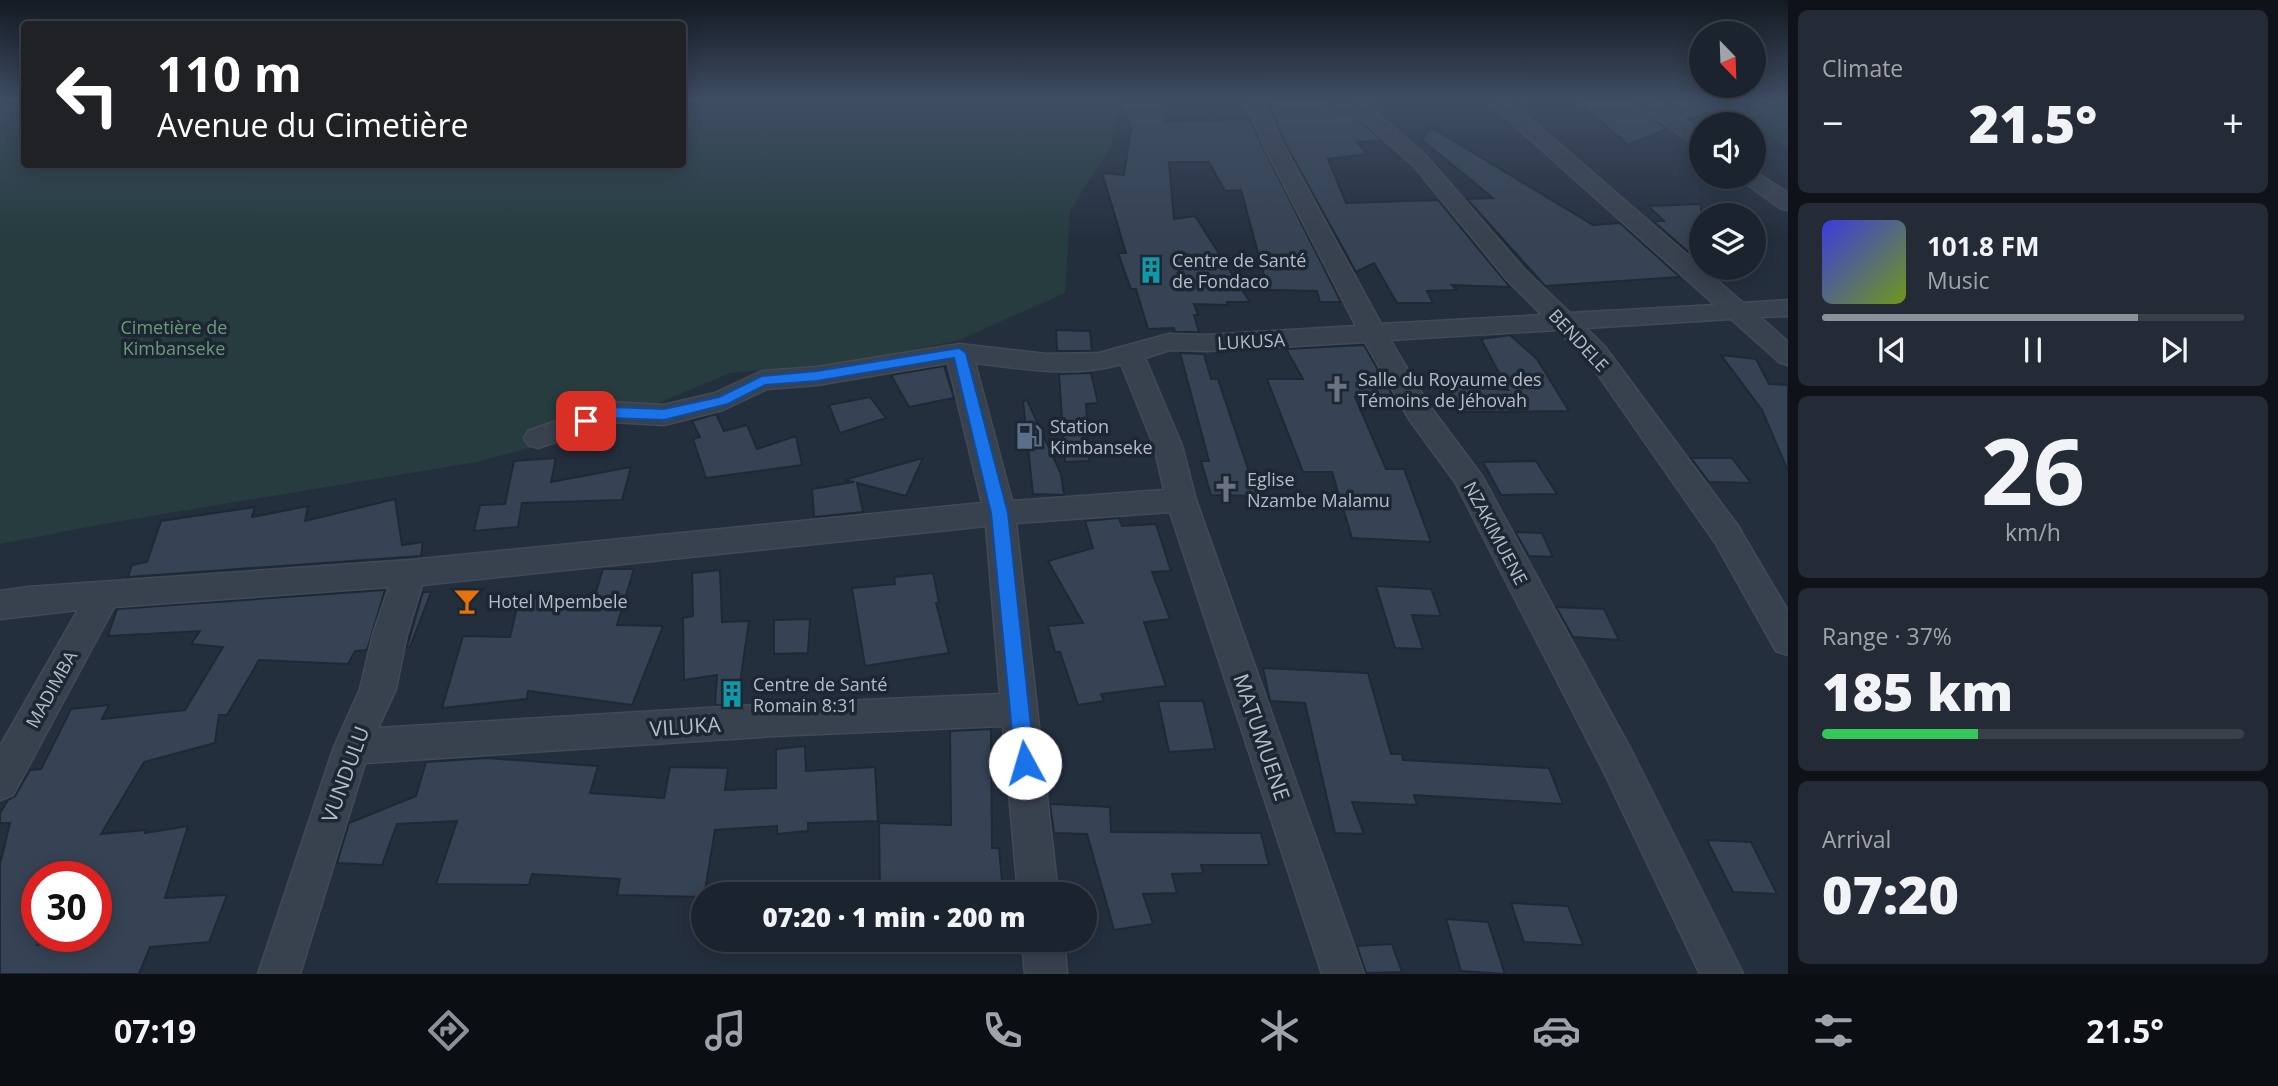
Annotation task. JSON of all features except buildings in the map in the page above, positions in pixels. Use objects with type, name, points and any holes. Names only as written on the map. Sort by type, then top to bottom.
[{"type":"street","name":"NZAKIMUENE","points":[[1274,146],[1373,334],[1419,412],[1466,476],[1618,762],[1722,974]]},
{"type":"street","name":"BENDELE","points":[[1403,146],[1420,161],[1516,275],[1596,353],[1727,535],[1788,640]]},
{"type":"street","points":[[1550,146],[1788,356]]},
{"type":"street","points":[[1766,187],[1788,203]]},
{"type":"street","name":"LUKUSA","points":[[538,438],[611,412],[664,415],[723,401],[762,380],[817,376],[959,353],[1046,363],[1099,362],[1169,342],[1208,343],[1566,324],[1788,308]]},
{"type":"street","points":[[959,353],[1000,513],[1037,882]]},
{"type":"street","name":"MATUMUENE","points":[[1130,353],[1168,446],[1181,500],[1343,974]]},
{"type":"street","points":[[0,605],[410,573],[1000,513],[1181,500]]},
{"type":"street","name":"VUNDULU","points":[[279,974],[352,747],[379,689],[390,634],[410,573]]},
{"type":"street","name":"MADIMBA","points":[[0,782],[103,596]]},
{"type":"street","name":"VILUKA","points":[[352,747],[774,720],[1019,709]]},
{"type":"street","points":[[1044,952],[1046,974]]},
{"type":"green space","name":"Cimetière de Kimbanseke","points":[[0,146],[21,146],[21,168],[686,168],[686,146],[1110,146],[1070,211],[1065,293],[959,340],[855,362],[730,373],[589,432],[476,462],[103,524],[0,544]]},
{"type":"place","name":"Centre de Santé de Fondaco","points":[[1151,270]]},
{"type":"place","name":"Salle du Royaume des Témoins de Jéhovah","points":[[1337,389]]},
{"type":"place","name":"Station Kimbanseke","points":[[1029,436]]},
{"type":"place","name":"Eglise Nzambe Malamu","points":[[1226,489]]},
{"type":"place","name":"Hotel Mpembele","points":[[467,601]]},
{"type":"place","name":"Centre de Santé Romain 8:31","points":[[732,694]]},
{"type":"route","points":[[586,421],[611,412],[664,415],[723,401],[762,380],[817,376],[959,353],[1000,513],[1025,763]]}]
